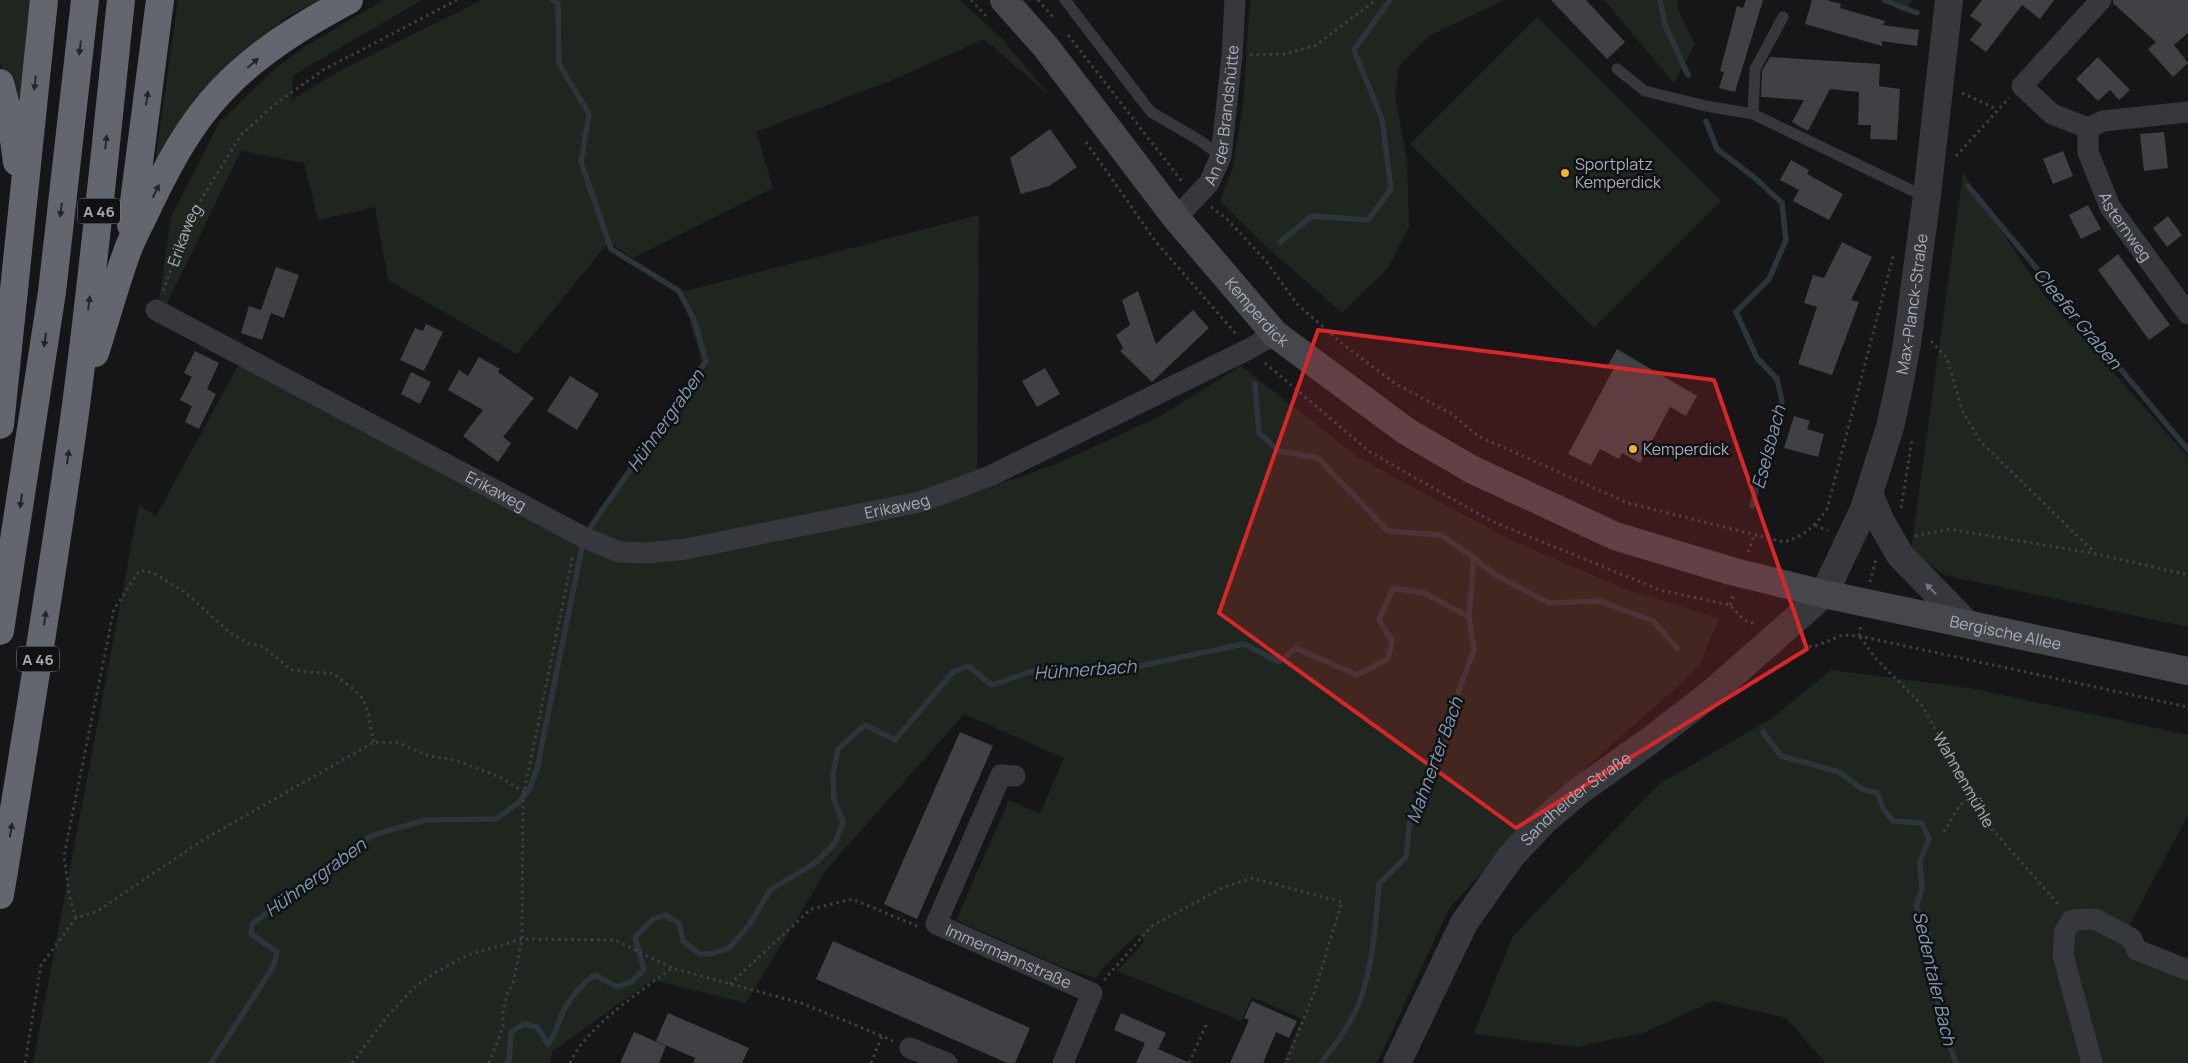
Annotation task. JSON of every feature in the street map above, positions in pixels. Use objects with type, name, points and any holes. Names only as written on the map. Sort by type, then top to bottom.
[{"type":"highway","points":[[0,425],[44,0]]},
{"type":"highway","name":"A 46","points":[[0,631],[52,292],[85,0]]},
{"type":"highway","name":"A 46","points":[[0,895],[74,421],[89,301],[121,0]]},
{"type":"highway","points":[[127,251],[160,0]]},
{"type":"highway","points":[[74,421],[127,251],[178,149],[199,117],[223,89],[285,38],[349,0]]},
{"type":"highway","points":[[0,83],[13,133],[23,208]]},
{"type":"main road","name":"Kemperdick","points":[[997,10],[1045,46],[1176,218],[1275,334],[1406,431],[1471,469],[1615,536],[1731,570],[1824,594]]},
{"type":"main road","name":"Bergische Allee","points":[[1824,594],[2188,671]]},
{"type":"street","name":"An der Brandshütte","points":[[1176,218],[1209,183],[1221,156],[1232,56],[1235,0]]},
{"type":"street","name":"Max-Planck-Straße","points":[[1824,594],[1869,493],[1890,427],[1904,361],[1949,0]]},
{"type":"street","points":[[2101,0],[2022,86],[2052,114],[2088,128],[2103,122],[2188,112]]},
{"type":"street","name":"Asternweg","points":[[2088,128],[2088,152],[2110,207],[2188,314]]},
{"type":"street","name":"Erikaweg","points":[[156,310],[582,537],[619,552],[647,553],[686,548],[920,502],[990,476],[1249,349],[1275,334]]},
{"type":"street","points":[[1869,493],[1881,522],[1900,555],[1966,623]]},
{"type":"street","name":"Sandheider Straße","points":[[1397,1063],[1464,923],[1512,855],[1545,820],[1579,791],[1648,742],[1713,692],[1824,594]]},
{"type":"street","name":"Immermannstraße","points":[[1015,776],[1001,775],[936,924],[1092,993],[1063,1063]]},
{"type":"street","points":[[2092,1063],[2063,955],[2064,931],[2072,920],[2095,919],[2131,938],[2137,950],[2188,970]]},
{"type":"street","points":[[910,1048],[947,1063]]},
{"type":"lane","points":[[1065,0],[1150,112],[1199,140],[1221,156]]},
{"type":"lane","points":[[1753,114],[1755,68],[1783,17]]},
{"type":"lane","points":[[1617,69],[1645,91],[1706,106],[1753,114],[1911,190],[1926,195]]},
{"type":"path","name":"Erikaweg","points":[[156,310],[189,219],[241,135],[274,105],[323,70],[457,0]]},
{"type":"path","points":[[971,0],[997,10]]},
{"type":"path","points":[[1038,0],[1057,22]]},
{"type":"path","points":[[1232,56],[1285,54],[1316,45],[1376,0]]},
{"type":"path","points":[[1062,28],[1127,109],[1181,182],[1228,220],[1266,261],[1297,304],[1345,346],[1396,384],[1452,414],[1478,436],[1628,503],[1784,542],[1802,536],[1815,525],[1827,509],[1896,246]]},
{"type":"path","points":[[1950,163],[1998,109],[1961,93]]},
{"type":"path","points":[[1085,140],[1156,242],[1249,349]]},
{"type":"path","points":[[1929,339],[1947,358],[1962,410],[1980,441],[2097,554]]},
{"type":"path","points":[[1906,538],[1949,529],[2097,554],[2188,576]]},
{"type":"path","points":[[489,1063],[503,1027],[503,1013],[507,994],[513,984],[522,939],[524,792],[575,547],[582,537]]},
{"type":"path","points":[[1866,602],[1873,566],[1879,554]]},
{"type":"path","points":[[76,918],[70,899],[64,856],[114,609],[140,570],[153,573],[185,592],[229,632],[248,643],[264,647],[290,669],[306,672],[333,673],[362,698],[367,709],[368,724],[374,742]]},
{"type":"path","points":[[1730,605],[1744,620]]},
{"type":"path","name":"Wahnenmühle","points":[[2072,920],[1992,830],[1921,704],[1877,660],[1859,636],[2188,707]]},
{"type":"path","points":[[25,1063],[41,965],[76,918],[96,912],[202,840],[374,742],[399,743],[422,754],[455,760],[500,777],[524,792]]},
{"type":"path","points":[[1944,832],[1959,806],[1972,796]]},
{"type":"path","points":[[1092,993],[1152,926],[1224,887],[1252,878],[1342,902],[1314,993],[1286,1063]]},
{"type":"path","points":[[730,984],[811,909],[852,899],[921,928],[936,924]]},
{"type":"path","points":[[352,1063],[390,1013],[417,985],[468,955],[522,939],[615,940],[672,968],[801,1003],[910,1048]]},
{"type":"path","points":[[570,1063],[575,1052],[620,1006],[672,968]]},
{"type":"path","points":[[1189,1063],[1207,1023]]},
{"type":"path","points":[[870,1063],[882,1036]]},
{"type":"highlighted area","points":[[1318,330],[1714,380],[1807,649],[1516,828],[1219,613]]},
{"type":"shaded area","points":[[0,0],[37,0],[22,139],[8,82],[0,64]]},
{"type":"shaded area","points":[[178,0],[320,0],[287,17],[236,59],[153,176]]},
{"type":"shaded area","points":[[384,0],[422,0],[294,75],[291,100],[343,69],[482,0],[960,0],[1003,40],[1050,96],[984,39],[895,79],[756,132],[773,188],[633,258],[609,242],[517,354],[388,280],[375,207],[318,220],[304,163],[241,151],[155,328],[171,217],[219,123],[270,73],[304,47]]},
{"type":"shaded area","points":[[1250,0],[1504,0],[1429,36],[1399,66],[1395,97],[1407,159],[1409,227],[1388,268],[1342,313],[1260,241],[1220,201],[1233,167],[1243,104]]},
{"type":"shaded area","points":[[1604,0],[1677,0],[1679,12],[1695,44],[1674,83]]},
{"type":"shaded area","points":[[1882,0],[1912,0],[1905,13]]},
{"type":"shaded area","name":"Sportplatz Kemperdick","points":[[1537,17],[1721,201],[1594,328],[1410,144]]},
{"type":"shaded area","points":[[1963,173],[2042,292],[2188,457],[2188,627],[1944,575],[1911,550]]},
{"type":"shaded area","points":[[979,215],[977,475],[898,500],[721,536],[616,546],[585,531],[704,372],[682,292]]},
{"type":"shaded area","points":[[240,362],[608,556],[642,564],[782,541],[951,501],[1059,463],[1160,416],[1241,366],[1359,458],[1511,540],[1620,587],[1719,619],[1700,664],[1678,686],[1539,809],[1449,909],[1377,1063],[1283,1063],[1302,1019],[1252,997],[1241,1021],[1117,971],[1144,942],[1138,934],[1103,967],[1096,978],[1062,967],[956,920],[1009,800],[1040,814],[1064,758],[964,714],[827,869],[746,1003],[652,980],[552,1052],[550,1063],[33,1063],[139,505],[156,516]]},
{"type":"shaded area","points":[[1831,670],[1970,688],[2188,735],[2188,815],[2121,941],[2188,979],[2188,1063],[1826,1063],[1786,1018],[1713,1001],[1643,1033],[1575,1047],[1474,1034],[1513,936],[1659,784],[1772,718]]},
{"type":"building","points":[[1551,0],[1586,0],[1625,42],[1607,59]]},
{"type":"building","points":[[1746,0],[1763,0],[1735,92],[1719,88],[1724,72],[1720,71],[1737,6],[1743,8]]},
{"type":"building","points":[[1812,0],[1827,0],[1841,4],[1840,8],[1885,21],[1883,25],[1919,30],[1917,46],[1882,41],[1882,46],[1805,24]]},
{"type":"building","points":[[1982,0],[2054,0],[2040,19],[2022,5],[1986,52],[1970,40],[1982,24],[1970,16]]},
{"type":"building","points":[[2113,0],[2188,0],[2188,33],[2174,45],[2188,63],[2173,77],[2148,49],[2156,42],[2113,3]]},
{"type":"building","points":[[1770,57],[1880,64],[1879,86],[1900,89],[1897,140],[1870,139],[1871,125],[1858,125],[1859,92],[1830,89],[1808,131],[1792,122],[1804,100],[1761,97],[1762,71]]},
{"type":"building","points":[[2098,57],[2130,90],[2119,100],[2110,90],[2098,101],[2076,79]]},
{"type":"building","points":[[1050,129],[1077,167],[1049,186],[1021,194],[1010,158]]},
{"type":"building","points":[[2164,132],[2168,168],[2144,171],[2140,134]]},
{"type":"building","points":[[2063,151],[2073,176],[2053,184],[2043,159]]},
{"type":"building","points":[[1791,160],[1809,170],[1807,174],[1843,194],[1829,220],[1793,201],[1799,190],[1780,180]]},
{"type":"building","points":[[2088,205],[2101,229],[2081,239],[2069,215]]},
{"type":"building","points":[[2168,216],[2182,235],[2167,247],[2153,228]]},
{"type":"building","points":[[1842,242],[1872,257],[1851,300],[1859,302],[1832,375],[1798,364],[1817,307],[1804,303],[1813,275],[1824,278]]},
{"type":"building","points":[[2118,254],[2170,325],[2149,340],[2098,270]]},
{"type":"building","points":[[276,267],[299,275],[284,318],[271,313],[262,340],[241,333],[249,306],[261,310]]},
{"type":"building","points":[[1138,291],[1156,344],[1193,310],[1209,328],[1152,382],[1120,351],[1123,348],[1116,335],[1130,325],[1122,300]]},
{"type":"building","points":[[426,324],[443,332],[424,371],[400,360],[415,328],[423,331]]},
{"type":"building","points":[[1617,349],[1697,396],[1686,416],[1670,407],[1640,463],[1622,453],[1619,459],[1600,449],[1591,465],[1568,454],[1614,368],[1608,365]]},
{"type":"building","points":[[195,351],[219,363],[207,389],[216,394],[199,429],[185,422],[192,406],[180,400],[192,377],[184,373]]},
{"type":"building","points":[[479,357],[500,369],[498,372],[534,398],[503,437],[511,443],[498,462],[463,436],[483,410],[448,390],[459,370],[468,376]]},
{"type":"building","points":[[1045,368],[1060,394],[1037,407],[1022,381]]},
{"type":"building","points":[[411,372],[431,382],[420,404],[401,394]]},
{"type":"building","points":[[570,376],[599,394],[577,430],[547,411]]},
{"type":"building","points":[[1794,416],[1810,421],[1807,429],[1824,434],[1818,457],[1784,448]]},
{"type":"building","points":[[960,732],[993,746],[917,919],[884,904]]},
{"type":"building","points":[[833,941],[1030,1028],[1015,1063],[1007,1063],[816,979]]},
{"type":"building","points":[[1252,1001],[1297,1021],[1289,1038],[1276,1032],[1263,1063],[1230,1063],[1249,1020],[1244,1018]]},
{"type":"building","points":[[668,1013],[749,1048],[742,1063],[693,1063],[695,1058],[656,1041]]},
{"type":"building","points":[[1121,1013],[1166,1033],[1158,1049],[1190,1063],[1136,1063],[1145,1043],[1114,1030]]},
{"type":"building","points":[[634,1032],[666,1046],[659,1063],[620,1063]]},
{"type":"waterway","name":"Hühnergraben","points":[[553,0],[558,3],[559,64],[589,114],[581,162],[611,249],[679,291],[694,320],[706,361],[589,529]]},
{"type":"waterway","name":"Sedentaler Bach","points":[[1280,242],[1312,216],[1368,220],[1391,189],[1382,119],[1354,50],[1390,0]]},
{"type":"waterway","name":"Eselsbach","points":[[1660,0],[1665,25],[1688,75]]},
{"type":"waterway","name":"Cleefer Graben","points":[[1884,0],[1917,13]]},
{"type":"waterway","name":"Eselsbach","points":[[1706,121],[1717,149],[1755,178],[1782,203],[1786,240],[1769,279],[1736,312],[1757,358],[1777,379],[1782,401],[1752,506]]},
{"type":"waterway","name":"Cleefer Graben","points":[[1968,186],[2188,450]]},
{"type":"waterway","name":"Sedentaler Bach","points":[[1255,384],[1259,433],[1279,451],[1318,458],[1388,531],[1441,535],[1494,574],[1549,603],[1600,601],[1653,621],[1677,648]]},
{"type":"waterway","name":"Hühnergraben","points":[[211,1063],[273,967],[277,952],[251,934],[252,924],[371,836],[425,820],[496,819],[518,803],[529,790],[537,769],[582,547]]},
{"type":"waterway","name":"Hühnerbach","points":[[507,1063],[509,1060],[511,1032],[524,1024],[537,1027],[548,1044],[568,1003],[578,989],[591,978],[595,975],[617,987],[631,982],[644,970],[635,937],[653,919],[665,915],[679,923],[683,941],[700,954],[710,954],[729,948],[750,924],[770,890],[815,863],[835,843],[843,822],[834,800],[833,774],[838,749],[865,725],[895,740],[953,672],[968,666],[992,685],[1036,670],[1116,671],[1244,644],[1279,662],[1296,648],[1357,675],[1388,659],[1392,641],[1379,620],[1393,588],[1424,593],[1469,617],[1474,558]]},
{"type":"waterway","name":"Mahnerter Bach","points":[[1321,1063],[1353,1016],[1365,986],[1372,952],[1379,884],[1406,857],[1410,820],[1474,650],[1469,617]]},
{"type":"waterway","name":"Sedentaler Bach","points":[[1763,732],[1781,756],[1839,772],[1862,789],[1877,793],[1884,810],[1893,821],[1922,823],[1929,839],[1920,861],[1922,889],[1916,906],[1928,935],[1941,1020],[1956,1063]]},
{"type":"place","name":"Sportplatz Kemperdick","points":[[1565,173]]},
{"type":"place","name":"Kemperdick","points":[[1633,449]]}]
